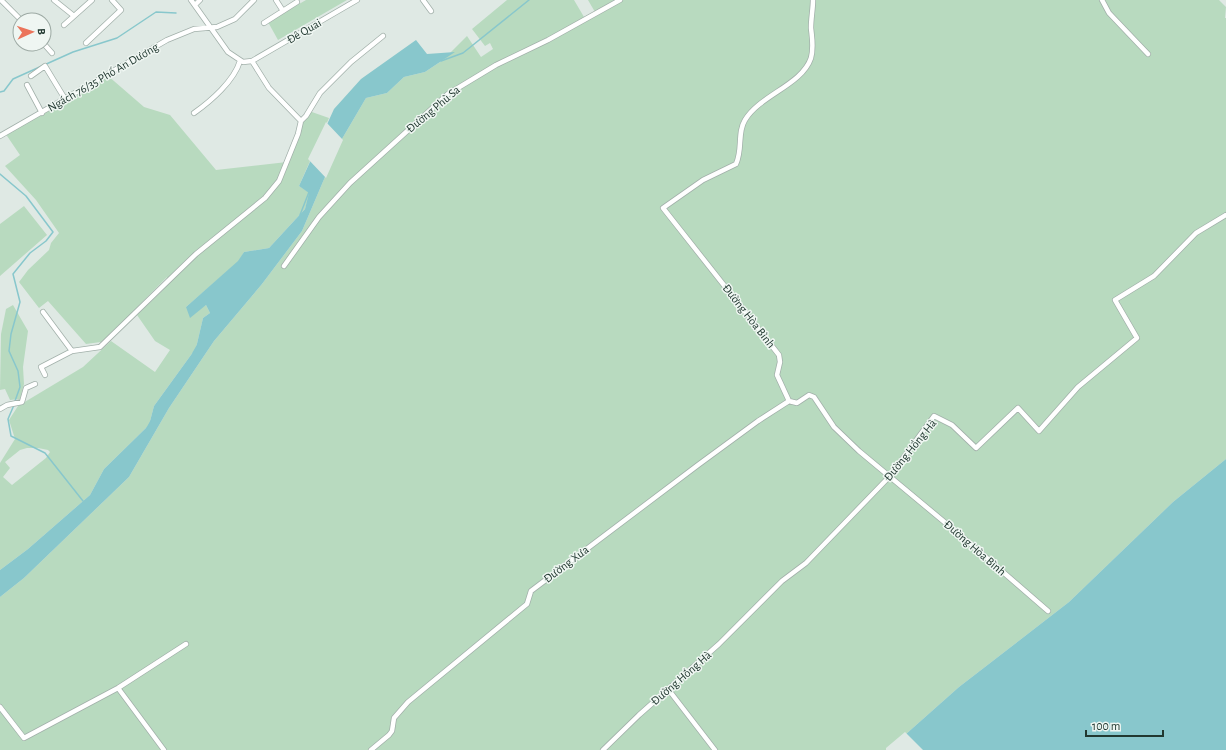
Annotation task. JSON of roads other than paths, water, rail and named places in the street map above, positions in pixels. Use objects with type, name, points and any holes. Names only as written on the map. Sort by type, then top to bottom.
[{"type":"street","points":[[1,0],[13,12]]},
{"type":"street","points":[[54,0],[74,16]]},
{"type":"street","points":[[64,25],[92,0]]},
{"type":"street","points":[[86,42],[121,10],[112,0]]},
{"type":"street","points":[[191,0],[228,52],[240,61],[252,61],[269,88],[301,121]]},
{"type":"street","points":[[195,5],[200,0]]},
{"type":"street","name":"Ngách 76/35 Phố An Dương","points":[[0,136],[166,40],[194,29],[210,28],[235,19],[254,0]]},
{"type":"street","points":[[276,0],[283,11]]},
{"type":"street","name":"Đê Quai","points":[[252,61],[357,0]]},
{"type":"street","points":[[423,0],[431,11]]},
{"type":"street","name":"Đường Phù Sa","points":[[284,266],[319,217],[350,183],[448,94],[496,65],[548,40],[620,0]]},
{"type":"street","name":"Đường Hòa Bình","points":[[813,0],[811,26],[813,44],[810,59],[795,78],[762,101],[746,119],[741,127],[741,149],[736,164],[703,180],[663,208],[779,355],[780,362],[777,375],[789,401],[797,403],[809,395],[814,397],[834,427],[859,451],[984,554],[1048,611]]},
{"type":"street","points":[[1102,0],[1109,13],[1148,54]]},
{"type":"street","points":[[264,23],[297,2]]},
{"type":"street","points":[[45,375],[41,367],[72,351],[100,347],[196,254],[265,198],[279,180],[298,134],[301,121],[306,116],[320,93],[351,62],[383,36]]},
{"type":"street","points":[[194,112],[232,77],[240,61]]},
{"type":"street","points":[[31,76],[45,66],[65,99]]},
{"type":"street","points":[[27,85],[42,112]]},
{"type":"street","name":"Đường Hồng Hà","points":[[602,750],[719,644],[782,580],[806,563],[890,476],[934,416],[952,425],[976,448],[1018,408],[1039,431],[1071,395],[1137,338],[1115,300],[1154,276],[1196,233],[1226,215]]},
{"type":"street","points":[[43,312],[72,351]]},
{"type":"street","points":[[0,408],[22,402],[26,388],[35,384]]},
{"type":"street","name":"Đường Xưa","points":[[371,750],[390,735],[392,732],[394,718],[408,702],[527,604],[531,591],[704,460],[758,421],[789,401]]},
{"type":"street","points":[[0,707],[24,738],[118,688],[186,644]]},
{"type":"street","points":[[118,688],[164,750]]},
{"type":"street","points":[[668,689],[716,750]]},
{"type":"water","points":[[416,40],[427,54],[455,52],[425,72],[404,77],[387,93],[366,98],[339,144],[302,231],[262,284],[214,341],[169,408],[129,477],[24,578],[0,597],[0,570],[28,549],[90,495],[104,469],[149,425],[154,406],[196,348],[203,318],[210,313],[206,305],[190,318],[186,307],[238,261],[244,252],[269,248],[305,209],[309,193],[299,186],[334,109],[361,79]]},
{"type":"water","points":[[1226,459],[1226,750],[888,750],[959,687],[1069,602],[1173,502]]},
{"type":"waterway","points":[[441,61],[463,53],[529,0]]},
{"type":"waterway","points":[[0,92],[4,91],[13,79],[73,52],[117,38],[156,12],[176,13]]},
{"type":"waterway","points":[[0,174],[26,196],[53,232],[46,241],[30,253],[13,274],[20,302],[11,334],[9,351],[18,371],[20,387],[15,401]]},
{"type":"waterway","points":[[300,215],[309,192]]},
{"type":"waterway","points":[[193,353],[197,346]]},
{"type":"waterway","points":[[14,405],[8,419],[11,436],[45,453],[83,501]]},
{"type":"waterway","points":[[147,428],[151,421]]}]
